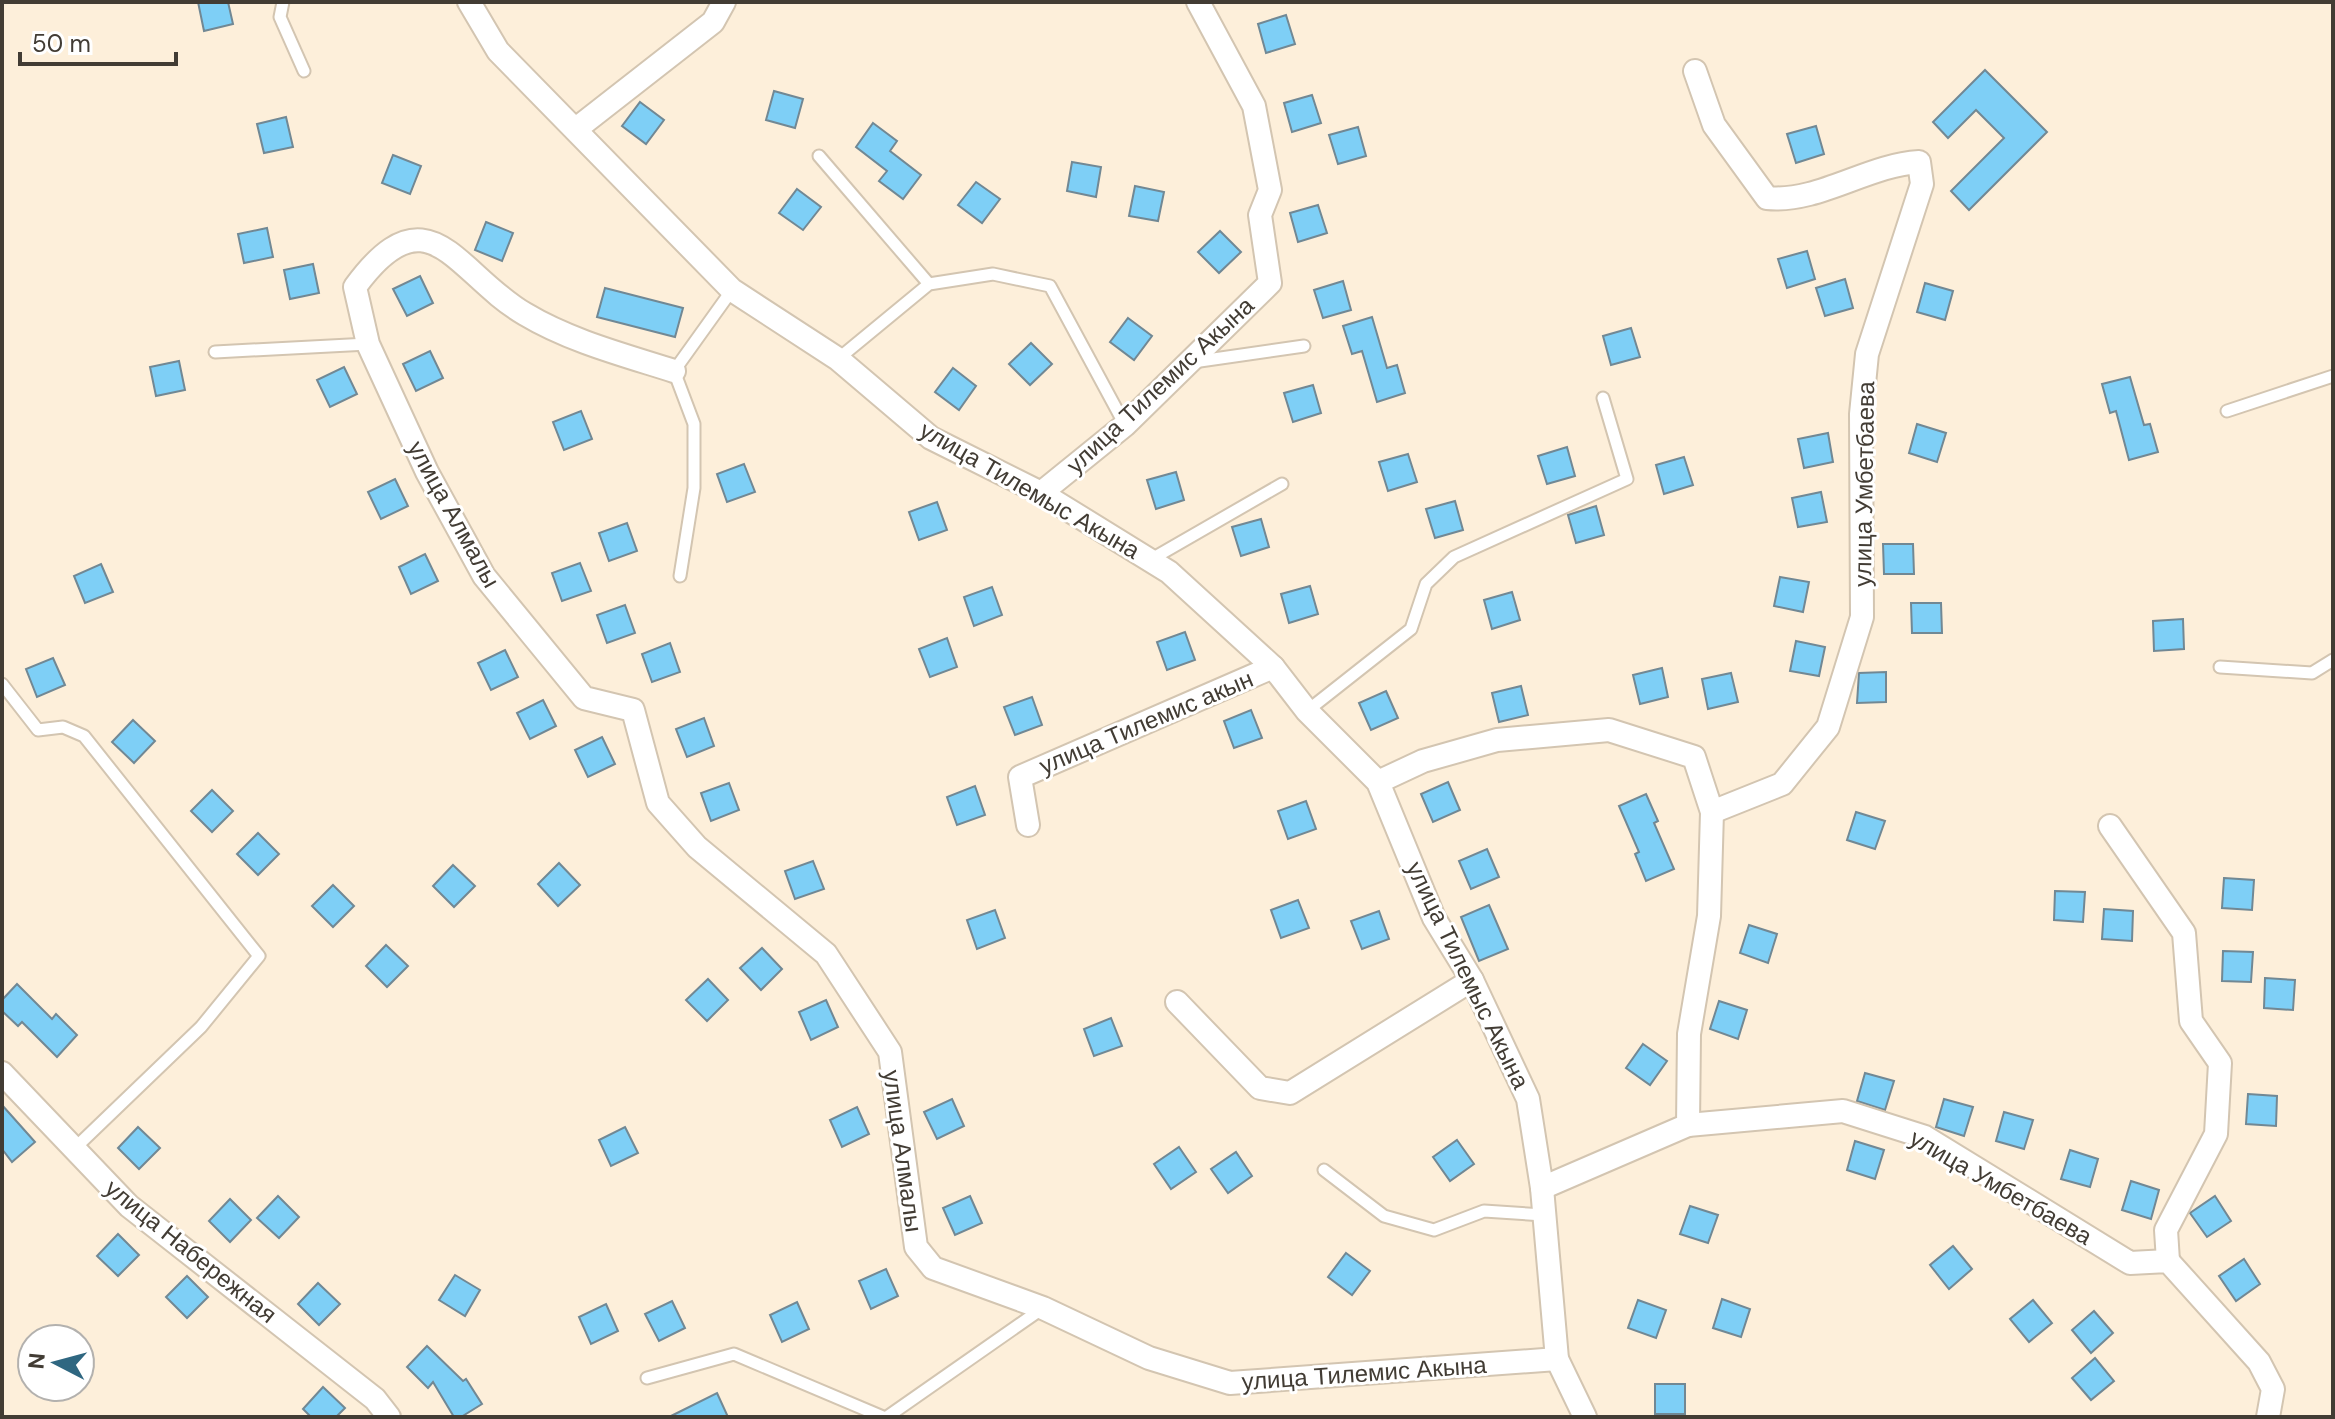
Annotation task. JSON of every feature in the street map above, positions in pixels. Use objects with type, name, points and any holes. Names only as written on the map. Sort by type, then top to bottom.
[{"type":"street","name":"улица Тилемыс Акына","points":[[469,2],[498,51],[732,290],[838,359],[931,438],[1041,493],[1169,572],[1273,667],[1307,711],[1378,782],[1434,918],[1472,980],[1528,1099],[1542,1188],[1557,1359],[1585,1417]]},
{"type":"street","points":[[576,129],[713,22],[724,2]]},
{"type":"street","name":"улица Тилемис Акына","points":[[1041,493],[1125,425],[1270,283],[1260,215],[1270,190],[1254,106],[1198,2]]},
{"type":"street","name":"улица Умбетбаева","points":[[1695,71],[1714,125],[1767,198],[1789,200],[1892,163],[1919,162],[1922,184],[1867,354],[1861,414],[1862,617],[1828,727],[1782,784],[1712,812]]},
{"type":"street","name":"улица Алмалы","points":[[674,371],[576,338],[523,314],[438,242],[400,241],[375,259],[355,287],[368,344],[427,472],[484,576],[584,698],[633,710],[658,803],[697,847],[826,954],[890,1052],[916,1247],[933,1268],[1043,1308]]},
{"type":"street","name":"улица Тилемис акын","points":[[1028,825],[1020,777],[1273,667]]},
{"type":"street","points":[[1378,782],[1423,761],[1497,740],[1609,730],[1694,757],[1712,812],[1709,916],[1689,1034],[1688,1125],[1542,1188]]},
{"type":"street","points":[[2110,826],[2184,933],[2191,1021],[2220,1063],[2216,1134],[2166,1230],[2168,1261],[2259,1362],[2273,1389],[2268,1417]]},
{"type":"street","points":[[1177,1002],[1260,1088],[1290,1093],[1472,980]]},
{"type":"street","name":"улица Набережная","points":[[2,1073],[129,1206],[375,1399],[389,1417]]},
{"type":"street","name":"улица Умбетбаева","points":[[1688,1125],[1843,1111],[1925,1137],[2130,1263],[2168,1261]]},
{"type":"street","name":"улица Тилемис Акына","points":[[1043,1308],[1149,1358],[1230,1383],[1557,1359]]},
{"type":"lane","points":[[283,2],[280,17],[304,71]]},
{"type":"lane","points":[[819,156],[929,284]]},
{"type":"lane","points":[[838,359],[929,284],[993,274],[1050,286],[1125,425]]},
{"type":"lane","points":[[680,576],[694,488],[694,424],[674,371],[732,290]]},
{"type":"lane","points":[[215,352],[368,344]]},
{"type":"lane","points":[[1188,362],[1304,346]]},
{"type":"lane","points":[[2227,411],[2333,376]]},
{"type":"lane","points":[[1307,711],[1411,629],[1426,584],[1454,557],[1627,479],[1603,398]]},
{"type":"lane","points":[[1150,561],[1282,484]]},
{"type":"lane","points":[[2220,667],[2312,673],[2333,660]]},
{"type":"lane","points":[[2,684],[38,730],[63,727],[84,736],[259,956],[201,1027],[74,1149]]},
{"type":"lane","points":[[1324,1170],[1384,1216],[1434,1230],[1484,1211],[1544,1215]]},
{"type":"lane","points":[[647,1378],[734,1354],[885,1417],[1043,1308]]},
{"type":"building","points":[[198,2],[228,2],[233,24],[204,31]]},
{"type":"building","points":[[1286,15],[1295,44],[1266,53],[1258,24]]},
{"type":"building","points":[[1985,70],[2047,132],[1969,210],[1951,191],[2004,138],[1976,110],[1948,138],[1933,122]]},
{"type":"building","points":[[774,91],[803,99],[795,128],[766,120]]},
{"type":"building","points":[[1312,95],[1321,123],[1292,132],[1284,103]]},
{"type":"building","points":[[640,102],[664,120],[646,144],[622,126]]},
{"type":"building","points":[[286,117],[293,147],[264,153],[257,124]]},
{"type":"building","points":[[873,123],[897,141],[890,151],[921,175],[903,199],[879,181],[887,171],[856,147]]},
{"type":"building","points":[[1816,126],[1824,154],[1796,163],[1787,134]]},
{"type":"building","points":[[1358,127],[1366,156],[1338,164],[1329,135]]},
{"type":"building","points":[[393,155],[421,166],[410,194],[382,183]]},
{"type":"building","points":[[1072,162],[1101,167],[1096,197],[1067,191]]},
{"type":"building","points":[[976,182],[1000,199],[982,223],[958,205]]},
{"type":"building","points":[[1135,186],[1164,192],[1158,221],[1129,216]]},
{"type":"building","points":[[797,189],[821,207],[803,230],[779,213]]},
{"type":"building","points":[[1318,205],[1327,233],[1298,242],[1290,213]]},
{"type":"building","points":[[486,222],[513,233],[502,261],[475,250]]},
{"type":"building","points":[[267,228],[273,257],[244,263],[238,234]]},
{"type":"building","points":[[1220,231],[1241,252],[1219,273],[1198,252]]},
{"type":"building","points":[[1807,251],[1815,279],[1787,288],[1778,259]]},
{"type":"building","points":[[313,264],[319,293],[290,299],[284,270]]},
{"type":"building","points":[[420,276],[433,303],[407,316],[393,289]]},
{"type":"building","points":[[1845,279],[1853,308],[1825,316],[1816,288]]},
{"type":"building","points":[[1343,281],[1351,310],[1323,318],[1314,290]]},
{"type":"building","points":[[1925,283],[1953,291],[1945,320],[1917,312]]},
{"type":"building","points":[[605,288],[683,308],[675,337],[597,317]]},
{"type":"building","points":[[1372,317],[1387,368],[1397,365],[1405,393],[1377,402],[1362,351],[1352,354],[1343,326]]},
{"type":"building","points":[[1128,318],[1152,336],[1134,360],[1110,342]]},
{"type":"building","points":[[1631,328],[1640,357],[1611,365],[1603,336]]},
{"type":"building","points":[[1031,343],[1052,364],[1030,385],[1009,364]]},
{"type":"building","points":[[430,351],[443,378],[416,391],[403,364]]},
{"type":"building","points":[[179,361],[185,390],[156,396],[150,367]]},
{"type":"building","points":[[344,367],[357,394],[330,407],[317,380]]},
{"type":"building","points":[[953,368],[976,386],[959,410],[935,392]]},
{"type":"building","points":[[2130,377],[2144,425],[2150,424],[2158,452],[2129,460],[2116,411],[2110,413],[2102,384]]},
{"type":"building","points":[[1313,385],[1321,413],[1293,422],[1284,393]]},
{"type":"building","points":[[581,411],[592,439],[564,450],[553,422]]},
{"type":"building","points":[[1917,424],[1946,433],[1937,462],[1909,453]]},
{"type":"building","points":[[1828,433],[1833,462],[1804,468],[1798,439]]},
{"type":"building","points":[[1567,447],[1575,476],[1547,484],[1538,456]]},
{"type":"building","points":[[1408,454],[1417,482],[1388,491],[1379,462]]},
{"type":"building","points":[[1684,457],[1693,485],[1664,494],[1656,465]]},
{"type":"building","points":[[744,464],[755,492],[727,502],[717,474]]},
{"type":"building","points":[[1176,472],[1184,500],[1156,509],[1147,480]]},
{"type":"building","points":[[395,479],[408,506],[381,519],[368,492]]},
{"type":"building","points":[[1821,492],[1827,522],[1798,527],[1792,498]]},
{"type":"building","points":[[1455,501],[1463,530],[1435,538],[1426,509]]},
{"type":"building","points":[[937,502],[947,530],[919,540],[909,512]]},
{"type":"building","points":[[1596,506],[1604,535],[1576,543],[1568,515]]},
{"type":"building","points":[[1261,519],[1269,547],[1241,556],[1232,527]]},
{"type":"building","points":[[627,523],[637,551],[609,561],[599,533]]},
{"type":"building","points":[[1883,544],[1913,544],[1914,574],[1884,574]]},
{"type":"building","points":[[425,554],[438,581],[411,594],[399,567]]},
{"type":"building","points":[[580,563],[591,591],[562,601],[552,573]]},
{"type":"building","points":[[101,564],[113,592],[85,603],[74,576]]},
{"type":"building","points":[[1780,577],[1809,582],[1803,612],[1774,606]]},
{"type":"building","points":[[1310,586],[1318,614],[1289,623],[1281,594]]},
{"type":"building","points":[[992,587],[1002,615],[974,626],[964,597]]},
{"type":"building","points":[[1512,592],[1520,620],[1492,629],[1484,600]]},
{"type":"building","points":[[1911,603],[1941,603],[1942,633],[1912,633]]},
{"type":"building","points":[[625,605],[635,633],[607,643],[597,615]]},
{"type":"building","points":[[2183,619],[2184,649],[2154,651],[2153,621]]},
{"type":"building","points":[[1185,632],[1195,660],[1167,670],[1157,642]]},
{"type":"building","points":[[947,638],[957,667],[930,677],[919,649]]},
{"type":"building","points":[[1796,641],[1825,647],[1819,676],[1790,671]]},
{"type":"building","points":[[670,643],[680,672],[652,682],[642,654]]},
{"type":"building","points":[[505,650],[518,677],[491,690],[478,663]]},
{"type":"building","points":[[53,658],[65,685],[37,697],[26,669]]},
{"type":"building","points":[[1662,668],[1668,697],[1640,704],[1633,675]]},
{"type":"building","points":[[1886,672],[1886,702],[1857,703],[1859,673]]},
{"type":"building","points":[[1731,673],[1738,702],[1708,709],[1702,679]]},
{"type":"building","points":[[1521,686],[1528,715],[1499,722],[1492,693]]},
{"type":"building","points":[[1386,691],[1398,718],[1371,730],[1359,703]]},
{"type":"building","points":[[1032,697],[1042,725],[1015,735],[1004,707]]},
{"type":"building","points":[[543,700],[556,726],[530,739],[517,713]]},
{"type":"building","points":[[1251,710],[1262,738],[1234,748],[1224,721]]},
{"type":"building","points":[[704,718],[714,746],[687,757],[676,729]]},
{"type":"building","points":[[133,720],[155,741],[134,763],[112,742]]},
{"type":"building","points":[[602,737],[615,764],[588,777],[575,750]]},
{"type":"building","points":[[1448,782],[1460,810],[1433,822],[1421,794]]},
{"type":"building","points":[[729,783],[739,810],[711,821],[701,793]]},
{"type":"building","points":[[975,786],[985,815],[957,825],[947,797]]},
{"type":"building","points":[[212,790],[233,811],[212,832],[191,811]]},
{"type":"building","points":[[1646,794],[1658,821],[1654,823],[1674,869],[1646,881],[1635,854],[1639,852],[1619,806]]},
{"type":"building","points":[[1306,801],[1316,829],[1288,839],[1278,811]]},
{"type":"building","points":[[1856,812],[1885,821],[1875,849],[1847,840]]},
{"type":"building","points":[[258,833],[279,854],[258,875],[237,854]]},
{"type":"building","points":[[1487,849],[1499,877],[1471,889],[1459,861]]},
{"type":"building","points":[[813,861],[824,889],[795,899],[785,871]]},
{"type":"building","points":[[559,863],[580,885],[558,906],[538,884]]},
{"type":"building","points":[[453,865],[475,886],[454,907],[433,886]]},
{"type":"building","points":[[2224,878],[2254,880],[2252,910],[2222,908]]},
{"type":"building","points":[[333,885],[354,906],[333,927],[312,906]]},
{"type":"building","points":[[2055,891],[2085,892],[2083,922],[2054,920]]},
{"type":"building","points":[[1298,900],[1309,928],[1281,938],[1271,910]]},
{"type":"building","points":[[1489,905],[1508,949],[1479,961],[1461,917]]},
{"type":"building","points":[[2104,909],[2133,911],[2132,941],[2102,939]]},
{"type":"building","points":[[995,910],[1005,938],[977,949],[967,920]]},
{"type":"building","points":[[1379,911],[1389,939],[1362,949],[1351,921]]},
{"type":"building","points":[[1749,925],[1777,934],[1768,963],[1740,953]]},
{"type":"building","points":[[386,945],[408,966],[387,987],[366,966]]},
{"type":"building","points":[[762,948],[782,969],[761,990],[740,968]]},
{"type":"building","points":[[2223,951],[2253,952],[2251,982],[2222,981]]},
{"type":"building","points":[[2265,978],[2295,980],[2293,1010],[2264,1008]]},
{"type":"building","points":[[708,979],[728,1000],[707,1021],[686,1000]]},
{"type":"building","points":[[17,984],[52,1019],[56,1014],[77,1035],[57,1057],[22,1022],[18,1026],[2,1011],[2,1000]]},
{"type":"building","points":[[826,1000],[838,1027],[811,1040],[799,1012]]},
{"type":"building","points":[[1719,1001],[1747,1010],[1738,1039],[1710,1029]]},
{"type":"building","points":[[1111,1018],[1122,1046],[1094,1056],[1084,1029]]},
{"type":"building","points":[[1643,1044],[1667,1061],[1650,1085],[1626,1068]]},
{"type":"building","points":[[1865,1073],[1894,1081],[1885,1110],[1857,1101]]},
{"type":"building","points":[[2248,1094],[2277,1096],[2276,1126],[2246,1124]]},
{"type":"building","points":[[952,1099],[964,1126],[937,1139],[924,1112]]},
{"type":"building","points":[[1944,1099],[1973,1107],[1964,1136],[1936,1127]]},
{"type":"building","points":[[2,1105],[35,1142],[12,1162],[2,1149]]},
{"type":"building","points":[[857,1107],[869,1134],[842,1147],[830,1120]]},
{"type":"building","points":[[2004,1112],[2033,1120],[2024,1149],[1996,1141]]},
{"type":"building","points":[[138,1127],[160,1148],[139,1169],[118,1148]]},
{"type":"building","points":[[625,1127],[638,1153],[611,1166],[599,1140]]},
{"type":"building","points":[[1457,1140],[1474,1164],[1450,1181],[1433,1157]]},
{"type":"building","points":[[1855,1141],[1884,1150],[1875,1179],[1847,1170]]},
{"type":"building","points":[[1179,1147],[1196,1172],[1171,1189],[1154,1164]]},
{"type":"building","points":[[2070,1150],[2098,1159],[2090,1187],[2061,1179]]},
{"type":"building","points":[[1236,1152],[1252,1176],[1228,1193],[1211,1169]]},
{"type":"building","points":[[2131,1181],[2159,1190],[2151,1219],[2122,1210]]},
{"type":"building","points":[[278,1196],[299,1217],[279,1238],[257,1218]]},
{"type":"building","points":[[970,1196],[982,1223],[955,1235],[943,1208]]},
{"type":"building","points":[[2215,1196],[2231,1221],[2207,1237],[2190,1213]]},
{"type":"building","points":[[230,1199],[251,1220],[230,1242],[209,1221]]},
{"type":"building","points":[[1690,1206],[1718,1215],[1708,1243],[1680,1234]]},
{"type":"building","points":[[118,1234],[139,1255],[118,1276],[97,1256]]},
{"type":"building","points":[[1953,1246],[1972,1269],[1949,1289],[1930,1265]]},
{"type":"building","points":[[1346,1253],[1370,1271],[1352,1295],[1328,1277]]},
{"type":"building","points":[[2244,1259],[2260,1284],[2236,1301],[2219,1276]]},
{"type":"building","points":[[886,1269],[898,1296],[871,1309],[859,1281]]},
{"type":"building","points":[[455,1275],[480,1290],[465,1316],[439,1300]]},
{"type":"building","points":[[187,1276],[208,1297],[187,1318],[166,1297]]},
{"type":"building","points":[[318,1283],[340,1304],[319,1325],[298,1304]]},
{"type":"building","points":[[1722,1299],[1750,1309],[1741,1337],[1713,1328]]},
{"type":"building","points":[[1638,1300],[1666,1310],[1656,1338],[1628,1328]]},
{"type":"building","points":[[2033,1300],[2052,1323],[2029,1342],[2010,1319]]},
{"type":"building","points":[[672,1301],[685,1328],[659,1341],[645,1314]]},
{"type":"building","points":[[797,1302],[809,1329],[782,1342],[770,1315]]},
{"type":"building","points":[[606,1304],[618,1331],[591,1344],[579,1317]]},
{"type":"building","points":[[2094,1311],[2113,1333],[2091,1353],[2072,1330]]},
{"type":"building","points":[[427,1346],[463,1381],[466,1379],[482,1404],[461,1417],[454,1417],[433,1382],[428,1388],[407,1367]]},
{"type":"building","points":[[2095,1358],[2114,1381],[2091,1400],[2072,1378]]},
{"type":"building","points":[[1655,1384],[1685,1384],[1685,1414],[1655,1414]]},
{"type":"building","points":[[323,1387],[345,1408],[336,1417],[311,1417],[303,1409]]},
{"type":"building","points":[[717,1393],[728,1417],[669,1417]]}]
